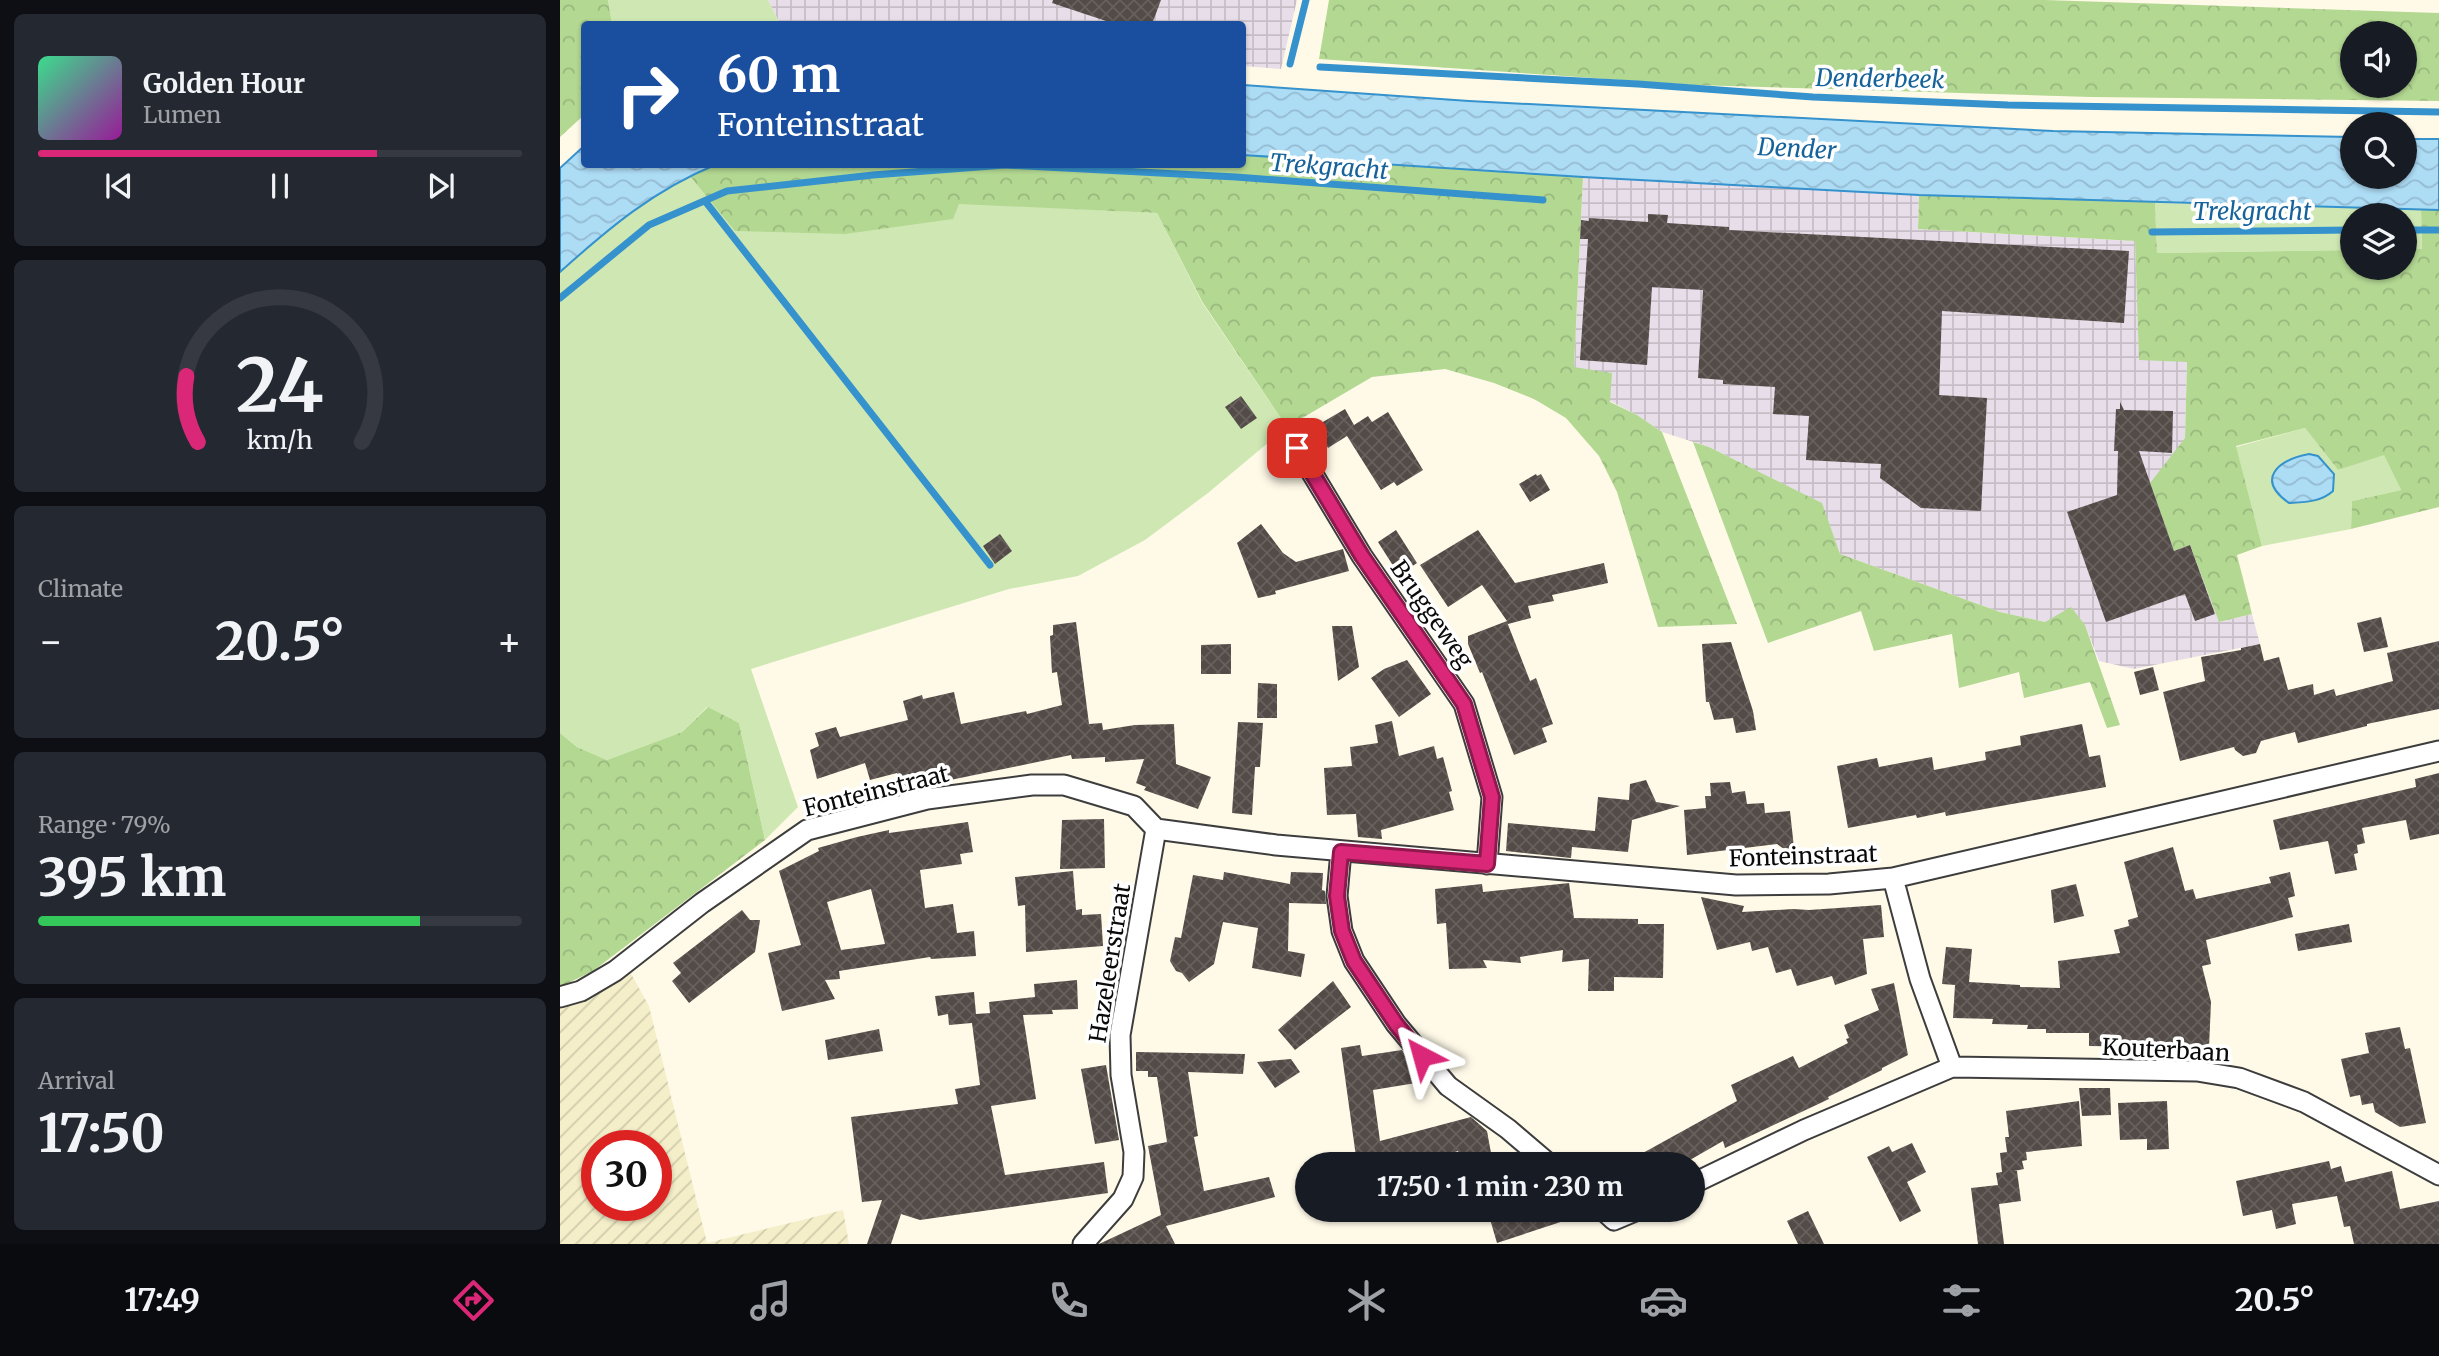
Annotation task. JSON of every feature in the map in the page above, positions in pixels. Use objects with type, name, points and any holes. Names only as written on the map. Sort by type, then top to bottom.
[{"type":"street","name":"Bruggeweg","points":[[1297,448],[1362,556],[1464,704],[1492,797],[1487,864]]},
{"type":"street","name":"Fonteinstraat","points":[[560,997],[581,991],[615,971],[702,903],[807,830],[927,799],[1032,785],[1064,785],[1134,806],[1155,834],[1736,885],[1829,884],[1893,878],[2439,751]]},
{"type":"street","name":"Hazeleerstraat","points":[[1083,1244],[1123,1199],[1133,1177],[1134,1152],[1121,1075],[1120,1035],[1155,834]]},
{"type":"street","points":[[1341,852],[1337,896],[1342,931],[1354,961],[1396,1024],[1448,1086],[1535,1152]]},
{"type":"street","points":[[1893,878],[1920,979],[1952,1068]]},
{"type":"street","name":"Kouterbaan","points":[[1705,1178],[1804,1130],[1952,1068],[2197,1071],[2239,1079],[2304,1102],[2439,1175]]},
{"type":"shaded area","points":[[768,0],[1297,0],[1281,69],[1246,66],[1246,21],[778,21]]},
{"type":"shaded area","points":[[1583,177],[1919,195],[1918,229],[2135,241],[2139,351],[2187,361],[2185,438],[2174,551],[2190,545],[2219,622],[2252,614],[2260,644],[2134,669],[2099,661],[2085,625],[2045,622],[2000,612],[1840,554],[1821,503],[1709,447],[1662,432],[1610,401],[1574,368]]},
{"type":"shaded area","points":[[630,972],[649,1006],[707,1243],[843,1210],[849,1244],[560,1244],[560,1008],[573,1005]]},
{"type":"green space","points":[[560,0],[608,0],[612,21],[581,21],[581,118],[560,137]]},
{"type":"green space","points":[[608,0],[768,0],[778,21],[612,21]]},
{"type":"green space","points":[[1329,0],[2045,0],[2439,13],[2439,101],[2091,97],[1694,85],[1319,59]]},
{"type":"green space","points":[[1246,155],[1583,177],[1574,367],[1612,373],[1610,402],[1637,415],[1662,432],[1737,624],[1658,627],[1617,492],[1599,456],[1566,418],[1534,399],[1494,383],[1445,369],[1372,377],[1287,427],[1203,303],[1157,213],[959,204],[953,219],[845,234],[735,231],[690,176],[707,168],[1246,168]]},
{"type":"green space","points":[[690,176],[703,190],[1157,213],[1203,304],[1287,427],[1208,493],[1145,540],[1078,576],[1009,589],[751,669],[798,807],[765,840],[739,723],[707,707],[682,732],[607,760],[577,747],[560,733],[560,272],[638,208]]},
{"type":"green space","points":[[1919,195],[2155,202],[2157,253],[2340,250],[2340,280],[2417,280],[2417,249],[2422,249],[2421,209],[2439,210],[2439,507],[2351,529],[2352,501],[2401,490],[2384,455],[2338,470],[2305,428],[2236,446],[2262,546],[2237,555],[2252,614],[2219,622],[2190,545],[2174,551],[2150,483],[2185,438],[2187,362],[2139,360],[2135,241],[1918,229]]},
{"type":"green space","points":[[2155,203],[2340,207],[2340,250],[2157,253]]},
{"type":"green space","points":[[2417,209],[2421,209],[2422,249],[2417,249]]},
{"type":"green space","points":[[2305,428],[2338,470],[2384,454],[2401,490],[2352,501],[2351,529],[2262,546],[2236,447]]},
{"type":"green space","points":[[1693,442],[1709,447],[1822,503],[1840,554],[2000,612],[2045,622],[2071,607],[2085,625],[2120,725],[2107,728],[2090,682],[2024,698],[2019,672],[1959,688],[1952,634],[1874,651],[1861,611],[1768,643]]},
{"type":"green space","points":[[708,707],[739,723],[765,840],[593,971],[560,987],[560,733],[577,747],[607,760],[682,732]]},
{"type":"water","name":"Dender","points":[[1246,85],[1469,101],[2053,131],[2340,137],[2340,189],[2417,189],[2417,139],[2439,139],[2439,210],[2417,209],[2417,203],[2340,203],[2340,207],[1919,195],[1246,155]]},
{"type":"water","points":[[581,149],[581,168],[708,168],[672,186],[633,211],[560,272],[560,168]]},
{"type":"water","points":[[2309,454],[2318,456],[2334,474],[2333,491],[2307,502],[2289,503],[2273,486],[2272,479],[2280,466]]},
{"type":"building","points":[[1053,0],[1161,0],[1153,21],[1106,21],[1052,3]]},
{"type":"building","points":[[1648,214],[1668,215],[1667,223],[1729,227],[1729,230],[2129,251],[2124,323],[1942,311],[1939,395],[1987,398],[1981,511],[1921,508],[1880,478],[1881,464],[1806,460],[1809,416],[1773,414],[1775,387],[1723,384],[1723,380],[1698,378],[1703,290],[1652,287],[1647,365],[1580,360],[1588,239],[1580,239],[1581,220],[1589,221],[1589,218],[1648,222]]},
{"type":"building","points":[[1241,396],[1257,418],[1241,429],[1225,407]]},
{"type":"building","points":[[2120,402],[2124,410],[2173,411],[2172,453],[2139,451],[2174,551],[2190,545],[2215,614],[2195,621],[2185,594],[2106,622],[2067,512],[2117,495],[2118,451],[2114,451],[2116,409],[2120,409]]},
{"type":"building","points":[[1345,409],[1354,425],[1368,416],[1372,422],[1388,412],[1423,470],[1397,486],[1394,482],[1381,490],[1347,436],[1328,448],[1316,426]]},
{"type":"building","points":[[1541,474],[1550,490],[1530,502],[1519,484]]},
{"type":"building","points":[[1261,524],[1283,553],[1296,562],[1343,549],[1349,571],[1258,598],[1237,543]]},
{"type":"building","points":[[1396,530],[1417,563],[1399,575],[1378,542]]},
{"type":"building","points":[[1478,530],[1515,583],[1604,563],[1608,583],[1552,595],[1554,601],[1528,606],[1531,618],[1508,624],[1507,622],[1530,681],[1536,678],[1553,724],[1542,728],[1547,742],[1514,755],[1482,672],[1480,673],[1468,644],[1468,636],[1507,621],[1482,585],[1448,607],[1420,565]]},
{"type":"building","points":[[1000,534],[1012,551],[995,564],[983,546]]},
{"type":"building","points":[[2381,617],[2388,647],[2364,652],[2357,623]]},
{"type":"building","points":[[1076,622],[1089,724],[1102,723],[1103,730],[1135,725],[1174,724],[1176,764],[1211,777],[1198,809],[1144,790],[1146,787],[1136,783],[1144,759],[1105,762],[1105,757],[1072,759],[1071,755],[902,790],[897,773],[870,780],[865,763],[817,779],[810,750],[819,746],[815,733],[836,727],[840,737],[908,720],[903,701],[922,695],[923,699],[954,692],[961,724],[1026,711],[1027,714],[1062,705],[1057,672],[1052,673],[1050,636],[1053,635],[1053,625]]},
{"type":"building","points":[[1332,626],[1352,626],[1359,667],[1338,681]]},
{"type":"building","points":[[2439,641],[2439,709],[2367,724],[2298,743],[2295,732],[2261,741],[2256,753],[2243,756],[2234,747],[2180,761],[2163,692],[2205,681],[2201,657],[2260,644],[2264,661],[2279,657],[2288,690],[2313,684],[2314,695],[2334,689],[2336,696],[2393,681],[2387,653]]},
{"type":"building","points":[[1731,642],[1753,711],[1756,730],[1736,733],[1733,718],[1714,720],[1709,702],[1706,702],[1702,644]]},
{"type":"building","points":[[1231,644],[1231,674],[1201,674],[1201,645]]},
{"type":"building","points":[[1407,660],[1431,694],[1399,717],[1371,678],[1384,669]]},
{"type":"building","points":[[2153,667],[2159,690],[2140,695],[2134,672]]},
{"type":"building","points":[[1258,683],[1277,684],[1277,718],[1257,718]]},
{"type":"building","points":[[1392,721],[1399,756],[1434,746],[1437,759],[1443,757],[1454,810],[1381,830],[1382,839],[1358,837],[1356,814],[1327,815],[1324,768],[1352,766],[1350,747],[1378,743],[1375,725]]},
{"type":"building","points":[[1238,722],[1263,723],[1260,767],[1255,767],[1252,815],[1232,813]]},
{"type":"building","points":[[2082,724],[2089,757],[2100,755],[2106,787],[1946,816],[1945,812],[1917,818],[1916,815],[1848,828],[1837,766],[1877,758],[1879,767],[1932,757],[1934,770],[1986,760],[1985,752],[2021,745],[2020,736]]},
{"type":"building","points":[[2439,773],[2439,834],[2410,840],[2406,820],[2362,828],[2365,843],[2357,845],[2358,853],[2354,854],[2357,870],[2335,874],[2328,841],[2280,850],[2273,820],[2416,787],[2415,779]]},
{"type":"building","points":[[1646,780],[1656,802],[1680,806],[1632,820],[1628,852],[1572,847],[1571,858],[1506,851],[1508,823],[1595,831],[1598,797],[1629,800],[1630,784]]},
{"type":"building","points":[[1730,782],[1732,793],[1745,791],[1747,804],[1764,803],[1765,813],[1790,811],[1795,857],[1777,844],[1687,855],[1684,810],[1706,808],[1705,796],[1711,796],[1710,783]]},
{"type":"building","points":[[1104,819],[1105,868],[1060,869],[1062,820]]},
{"type":"building","points":[[968,822],[973,852],[960,854],[962,864],[920,870],[925,908],[953,904],[957,933],[974,931],[976,956],[930,957],[839,971],[840,979],[825,980],[835,999],[782,1011],[768,953],[801,945],[779,871],[819,851],[818,848],[889,830],[889,833]],"holes":[[[871,889],[885,944],[841,950],[827,902]]]},
{"type":"building","points":[[2173,847],[2185,891],[2193,889],[2196,899],[2271,883],[2269,877],[2290,872],[2295,896],[2288,898],[2293,917],[2206,940],[2211,964],[2202,966],[2211,1002],[2209,1048],[2089,1046],[2089,1033],[2046,1033],[2046,1029],[2027,1029],[2028,1025],[1992,1024],[1993,1019],[1953,1018],[1955,985],[1942,984],[1946,947],[1972,949],[1969,982],[2060,988],[2058,961],[2120,953],[2114,930],[2129,926],[2128,920],[2138,917],[2124,862]]},
{"type":"building","points":[[1073,871],[1076,910],[1082,909],[1082,915],[1101,914],[1103,946],[1026,952],[1025,905],[1018,906],[1015,877]]},
{"type":"building","points":[[1224,872],[1290,884],[1291,872],[1323,873],[1322,890],[1325,891],[1326,904],[1289,903],[1288,951],[1305,954],[1301,977],[1252,968],[1258,928],[1223,922],[1214,964],[1189,982],[1182,973],[1176,971],[1170,961],[1175,937],[1181,938],[1193,875],[1223,880]]},
{"type":"building","points":[[1569,883],[1574,918],[1638,919],[1638,924],[1664,924],[1663,978],[1614,977],[1614,991],[1588,991],[1589,959],[1562,962],[1563,950],[1520,957],[1521,963],[1483,960],[1487,968],[1449,969],[1446,923],[1437,924],[1435,889],[1482,884],[1483,892]]},
{"type":"building","points":[[2076,884],[2084,916],[2054,923],[2051,890]]},
{"type":"building","points":[[1701,897],[1744,906],[1742,912],[1881,905],[1884,937],[1863,939],[1867,974],[1835,985],[1832,976],[1797,986],[1791,969],[1776,973],[1768,947],[1752,951],[1750,942],[1717,950]]},
{"type":"building","points":[[742,910],[750,920],[760,920],[755,952],[689,1003],[672,981],[681,973],[673,963]]},
{"type":"building","points":[[2349,924],[2352,942],[2298,951],[2295,934]]},
{"type":"building","points":[[1077,980],[1078,1009],[1052,1010],[1053,1014],[1023,1015],[1036,1099],[991,1106],[1005,1175],[1104,1162],[1108,1193],[920,1220],[901,1214],[891,1244],[867,1244],[882,1200],[862,1202],[851,1117],[958,1104],[955,1089],[980,1085],[972,1023],[949,1025],[948,1014],[938,1016],[935,996],[974,992],[976,1014],[990,1013],[989,1002],[1035,997],[1034,984]]},
{"type":"building","points":[[1333,981],[1351,1007],[1295,1050],[1278,1030]]},
{"type":"building","points":[[1894,983],[1908,1055],[1828,1097],[1829,1099],[1725,1148],[1723,1141],[1704,1152],[1645,1152],[1737,1101],[1731,1085],[1793,1056],[1799,1068],[1848,1043],[1844,1025],[1879,1010],[1871,989]]},
{"type":"building","points":[[2400,1027],[2405,1049],[2410,1048],[2426,1123],[2400,1127],[2375,1112],[2373,1103],[2362,1105],[2360,1095],[2350,1097],[2341,1059],[2369,1053],[2365,1033]]},
{"type":"building","points":[[879,1029],[883,1051],[828,1060],[825,1040]]},
{"type":"building","points":[[1360,1045],[1362,1056],[1402,1050],[1422,1082],[1373,1090],[1380,1141],[1471,1117],[1487,1131],[1491,1152],[1355,1152],[1341,1048]]},
{"type":"building","points":[[1136,1052],[1245,1054],[1243,1074],[1188,1072],[1198,1136],[1194,1137],[1204,1191],[1269,1177],[1275,1197],[1166,1226],[1175,1244],[1099,1244],[1161,1215],[1148,1146],[1167,1142],[1157,1077],[1148,1077],[1148,1071],[1136,1071]]},
{"type":"building","points":[[1291,1059],[1300,1072],[1275,1088],[1257,1062]]},
{"type":"building","points":[[1106,1065],[1119,1140],[1095,1144],[1081,1069]]},
{"type":"building","points":[[2079,1088],[2110,1088],[2111,1115],[2082,1116]]},
{"type":"building","points":[[2079,1101],[2082,1146],[2026,1152],[2027,1160],[2022,1161],[2024,1169],[2014,1171],[2017,1171],[2021,1201],[1999,1204],[2004,1244],[1978,1244],[1971,1188],[1998,1185],[1996,1173],[2002,1172],[2000,1153],[2007,1152],[2005,1137],[2009,1137],[2006,1111]]},
{"type":"building","points":[[2167,1101],[2169,1149],[2147,1150],[2147,1139],[2120,1140],[2118,1103]]},
{"type":"building","points":[[1912,1143],[1926,1172],[1907,1182],[1921,1211],[1900,1222],[1867,1157],[1889,1146],[1892,1152]]},
{"type":"building","points":[[2329,1161],[2331,1169],[2341,1166],[2345,1182],[2392,1171],[2400,1209],[2439,1201],[2439,1244],[2354,1244],[2350,1226],[2344,1227],[2337,1196],[2292,1204],[2296,1224],[2276,1229],[2272,1210],[2243,1216],[2236,1181]]},
{"type":"building","points":[[1808,1211],[1824,1244],[1798,1244],[1787,1221]]},
{"type":"building","points":[[1491,1222],[1561,1222],[1497,1243]]},
{"type":"waterway","name":"Denderbeek","points":[[1290,64],[1306,0]]},
{"type":"waterway","name":"Denderbeek","points":[[1320,67],[1638,84],[1813,97],[2008,105],[2439,112]]},
{"type":"waterway","name":"Trekgracht","points":[[560,298],[649,225],[727,191],[965,168]]},
{"type":"waterway","name":"Trekgracht","points":[[1063,168],[1236,177],[1543,200]]},
{"type":"waterway","points":[[705,201],[990,565]]},
{"type":"waterway","name":"Trekgracht","points":[[2152,232],[2340,230]]},
{"type":"waterway","name":"Trekgracht","points":[[2417,230],[2439,230]]},
{"type":"route","points":[[1297,448],[1362,556],[1464,704],[1492,797],[1487,864],[1341,852],[1337,896],[1342,931],[1354,961],[1396,1024],[1422,1056]]}]
